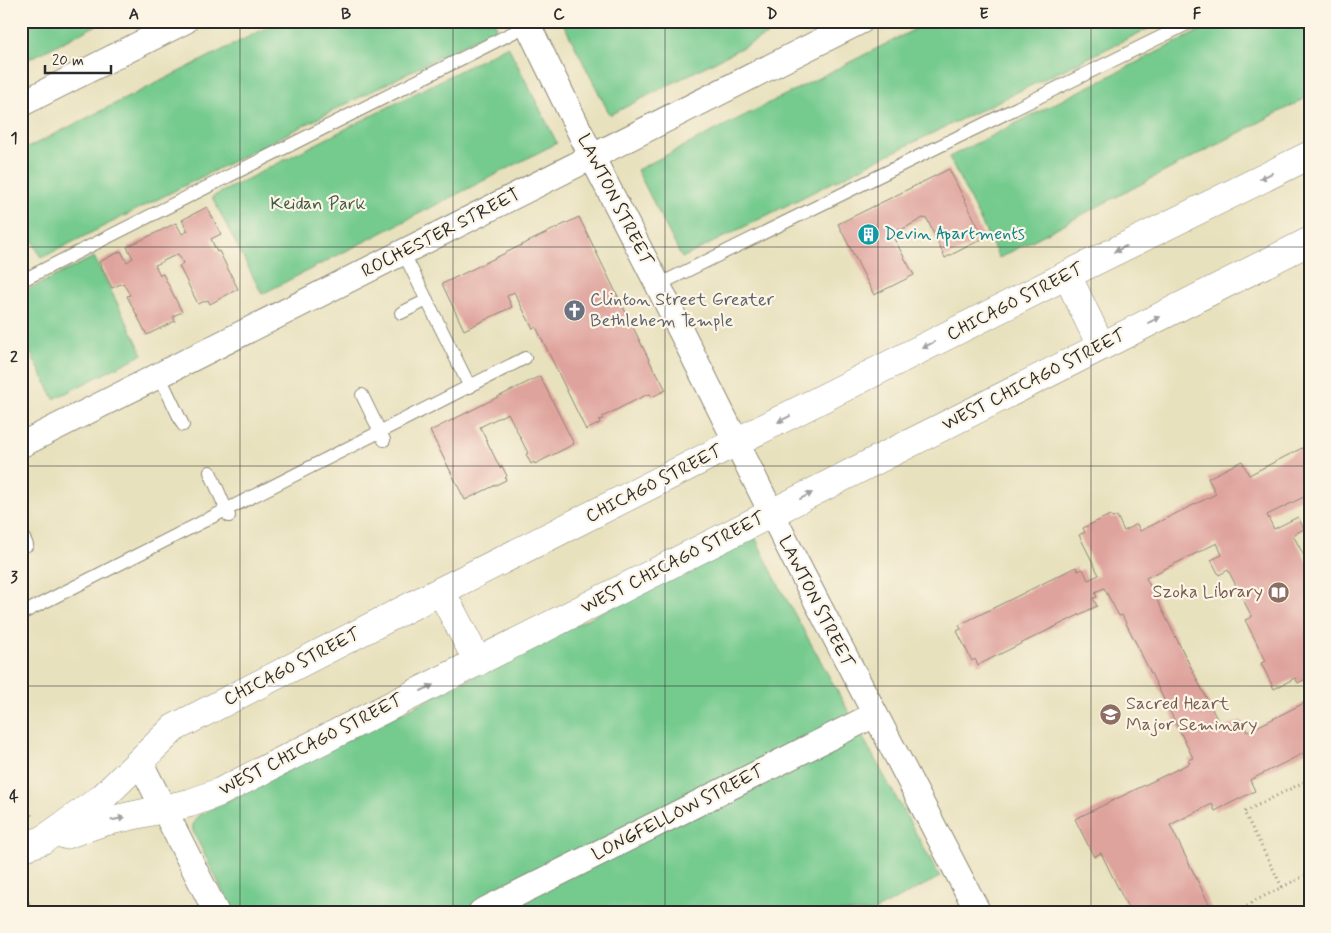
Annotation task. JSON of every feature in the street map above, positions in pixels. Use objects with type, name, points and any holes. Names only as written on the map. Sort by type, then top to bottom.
[{"type":"street","points":[[21,104],[185,21]]},
{"type":"street","name":"ROCHESTER STREET","points":[[21,445],[861,21]]},
{"type":"street","name":"LAWTON STREET","points":[[530,22],[592,157],[771,513],[874,715],[978,912]]},
{"type":"street","name":"CHICAGO STREET","points":[[21,849],[43,840],[102,798],[174,728],[1067,275],[1310,155]]},
{"type":"street","name":"WEST CHICAGO STREET","points":[[21,849],[103,822],[165,810],[220,792],[1310,241]]},
{"type":"street","points":[[1067,275],[1101,346]]},
{"type":"street","points":[[441,591],[478,662]]},
{"type":"street","name":"LONGFELLOW STREET","points":[[481,912],[874,715]]},
{"type":"street","points":[[140,762],[216,912]]},
{"type":"lane","points":[[658,285],[1193,21]]},
{"type":"lane","points":[[21,281],[530,22]]},
{"type":"lane","points":[[403,252],[470,386]]},
{"type":"lane","points":[[401,313],[427,300]]},
{"type":"lane","points":[[21,614],[51,593],[228,514],[382,436],[470,386],[525,358]]},
{"type":"lane","points":[[159,375],[182,425]]},
{"type":"lane","points":[[362,395],[382,436]]},
{"type":"lane","points":[[210,472],[228,514]]},
{"type":"lane","points":[[21,532],[27,545]]},
{"type":"lane","points":[[21,901],[26,912]]},
{"type":"path","points":[[1282,887],[1244,812],[1310,779]]},
{"type":"path","points":[[1233,912],[1310,873]]},
{"type":"green space","points":[[21,21],[105,21],[21,63]]},
{"type":"green space","points":[[280,21],[494,21],[497,28],[41,258],[21,217],[21,151]]},
{"type":"green space","points":[[562,21],[794,21],[610,115]]},
{"type":"green space","points":[[931,21],[1164,21],[873,162],[682,258],[637,170]]},
{"type":"green space","points":[[1219,21],[1310,21],[1310,96],[999,258],[949,157]]},
{"type":"green space","name":"Keidan Park","points":[[508,46],[557,143],[262,294],[212,197]]},
{"type":"green space","points":[[94,257],[143,354],[54,399],[21,334],[21,293]]},
{"type":"green space","points":[[754,535],[778,584],[940,877],[872,912],[233,912],[193,831],[194,822],[199,815]]},
{"type":"building","name":"Devin Apartments","points":[[949,169],[984,238],[945,258],[927,219],[923,218],[901,230],[894,231],[893,237],[914,275],[874,295],[838,224]]},
{"type":"building","points":[[207,207],[221,234],[211,239],[238,289],[210,304],[208,300],[198,304],[179,266],[183,263],[178,254],[155,265],[160,275],[163,274],[182,312],[173,316],[175,321],[147,335],[127,296],[130,295],[123,283],[112,288],[99,262],[121,251],[127,262],[133,258],[127,247],[176,223],[182,234],[188,231],[182,220]]},
{"type":"building","name":"Clinton Street Greater Bethlehem Temple","points":[[579,217],[655,372],[666,390],[652,397],[650,394],[646,395],[602,417],[603,419],[599,420],[600,423],[586,430],[536,327],[533,329],[514,292],[507,296],[512,307],[464,330],[442,284]]},
{"type":"building","points":[[21,359],[28,373],[21,377]]},
{"type":"building","points":[[540,376],[574,444],[535,464],[534,462],[531,464],[526,454],[528,453],[508,413],[480,427],[500,468],[502,466],[507,476],[506,480],[465,500],[430,431]]},
{"type":"building","points":[[1310,444],[1310,494],[1267,515],[1274,529],[1298,517],[1304,529],[1293,535],[1310,567],[1310,677],[1298,683],[1295,678],[1274,689],[1261,663],[1266,661],[1245,620],[1252,617],[1228,570],[1219,575],[1211,560],[1222,555],[1217,543],[1146,578],[1222,729],[1241,720],[1247,732],[1310,700],[1310,750],[1250,780],[1255,791],[1215,811],[1212,804],[1170,825],[1213,912],[1130,912],[1101,853],[1094,857],[1075,819],[1190,763],[1188,760],[1193,758],[1122,615],[1119,616],[1104,588],[1095,592],[1097,597],[1093,598],[1097,606],[978,665],[975,659],[972,661],[957,631],[961,629],[959,625],[1076,567],[1078,571],[1083,569],[1088,580],[1099,575],[1079,535],[1085,532],[1083,528],[1110,515],[1112,518],[1117,516],[1124,531],[1137,524],[1140,531],[1216,494],[1208,478],[1242,461],[1249,475]]},
{"type":"place","name":"Devin Apartments","points":[[868,234]]},
{"type":"place","name":"Clinton Street Greater Bethlehem Temple","points":[[574,310]]},
{"type":"place","name":"Szoka Library","points":[[1279,592]]},
{"type":"place","name":"Sacred Heart Major Seminary","points":[[1110,714]]}]
